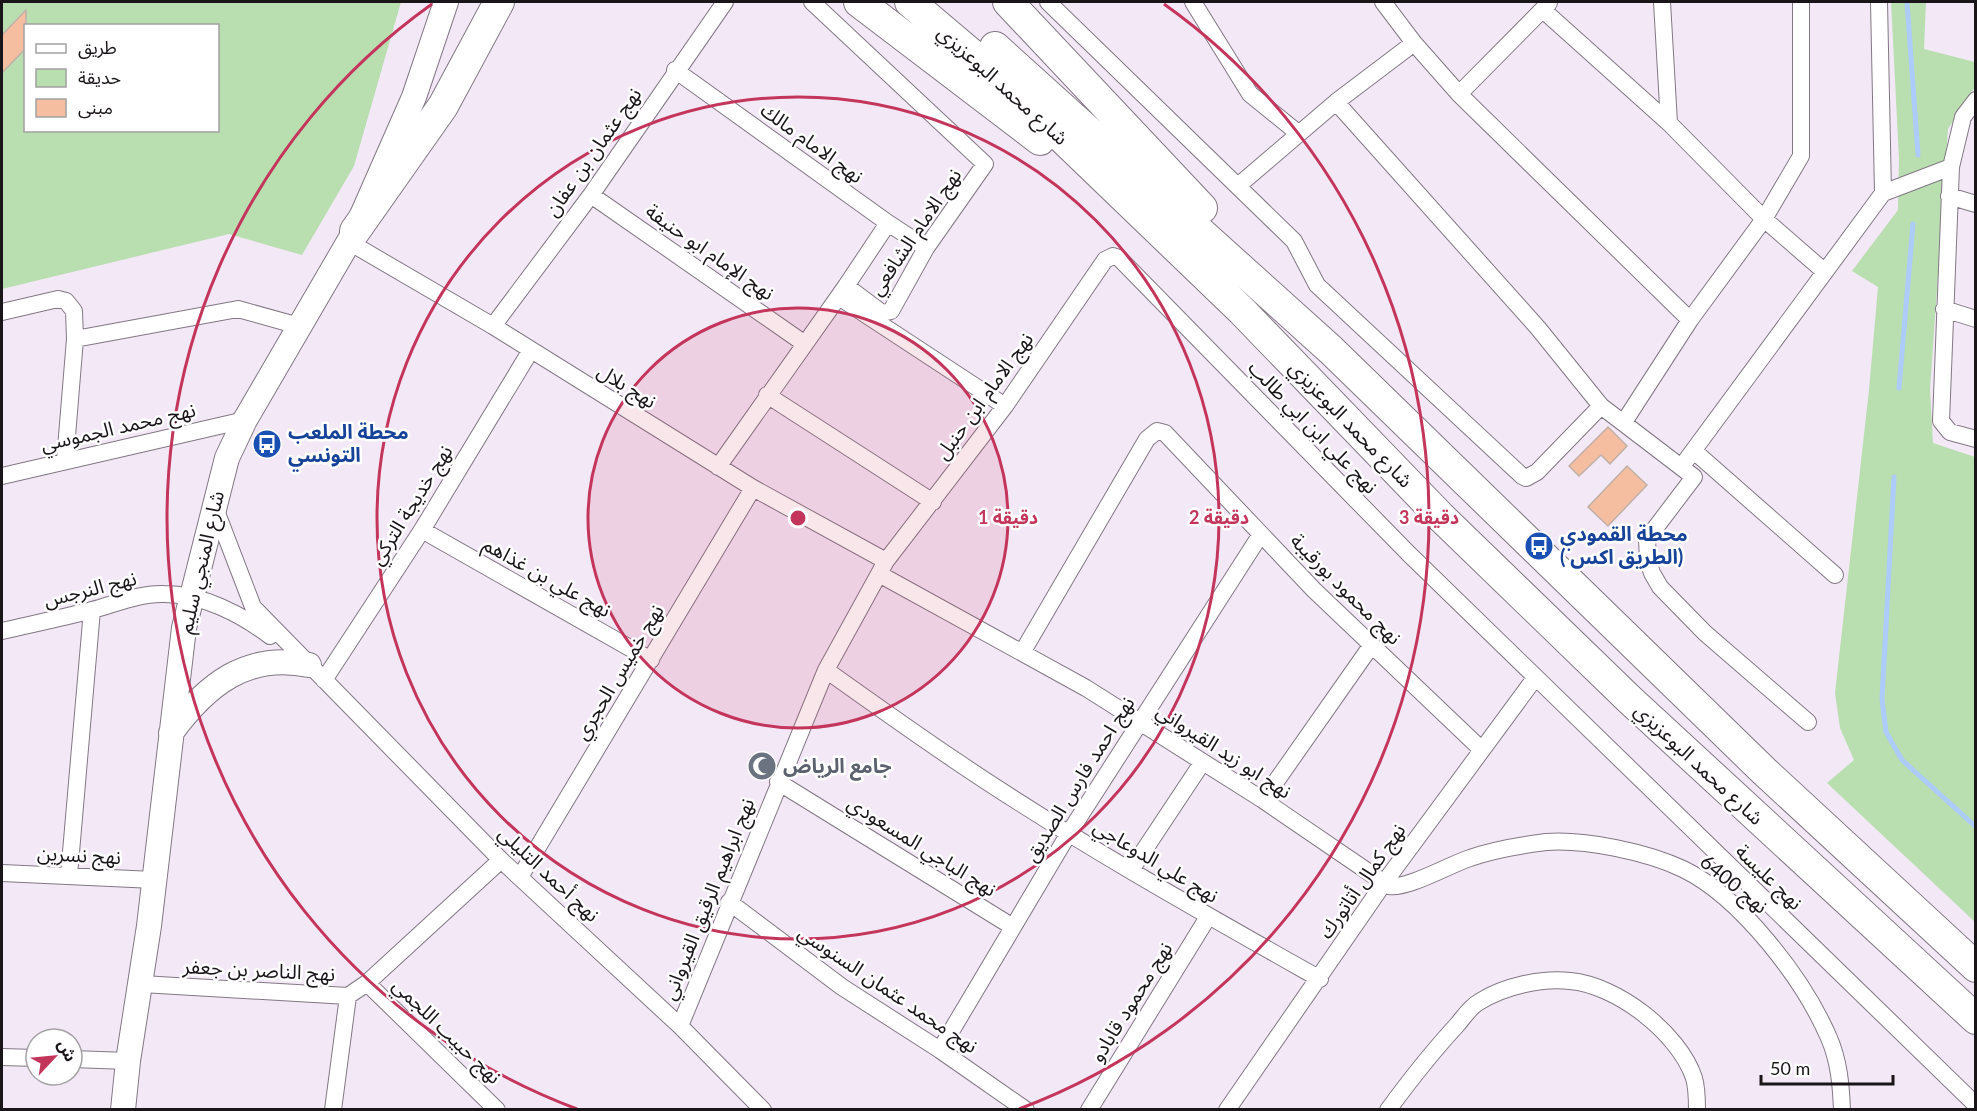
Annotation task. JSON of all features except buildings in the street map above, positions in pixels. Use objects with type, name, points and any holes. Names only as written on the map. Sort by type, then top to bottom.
[{"type":"highway","points":[[352,237],[443,106],[498,2]]},
{"type":"highway","points":[[859,2],[1035,136],[1158,245],[1242,312]]},
{"type":"highway","name":"شارع محمد البوعزيزي","points":[[910,2],[972,41],[1331,350],[1764,771],[1976,967]]},
{"type":"highway","name":"شارع محمد البوعزيزي","points":[[943,2],[1009,87],[1242,312],[1433,508],[1629,699],[1976,1019]]},
{"type":"highway","points":[[1008,2],[1331,350]]},
{"type":"main road","name":"شارع المنجي سليم","points":[[424,60],[431,2]]},
{"type":"main road","name":"شارع المنجي سليم","points":[[123,1110],[128,1061],[142,984],[171,733],[190,597],[227,458],[245,420],[352,237],[414,97],[424,60],[446,2]]},
{"type":"main road","points":[[171,733],[198,699],[250,667],[286,660],[317,673]]},
{"type":"street","name":"نهج عثمان بن عفان","points":[[494,326],[591,195],[675,70],[725,2]]},
{"type":"street","name":"نهج الامام الشافعي","points":[[812,2],[983,159],[985,164],[926,248],[891,311],[886,314],[882,313],[842,292]]},
{"type":"street","points":[[1048,2],[1239,185],[1294,241],[1317,285],[1522,476],[1526,478],[1537,472],[1601,406]]},
{"type":"street","points":[[1193,2],[1250,94],[1298,133]]},
{"type":"street","points":[[1383,2],[1414,43],[1459,94],[1623,257],[1690,320]]},
{"type":"street","points":[[1662,2],[1669,123]]},
{"type":"street","points":[[1624,422],[1690,320],[1764,219],[1801,156],[1801,2]]},
{"type":"street","points":[[1879,2],[1883,193]]},
{"type":"street","points":[[1459,94],[1547,6],[1669,123],[1764,219],[1825,272]]},
{"type":"street","points":[[1239,185],[1336,102],[1414,43]]},
{"type":"street","name":"نهج الامام مالك","points":[[675,70],[926,248]]},
{"type":"street","points":[[1976,100],[1961,123],[1951,167],[1941,421],[1950,432],[1976,439]]},
{"type":"street","points":[[1336,102],[1538,327],[1601,406],[1682,466],[1695,479],[1647,538],[1648,561],[1652,573],[1660,587],[1705,633],[1808,722]]},
{"type":"street","points":[[1682,466],[1883,193],[1951,167]]},
{"type":"street","name":"نهج الإمام ابو حنيفة","points":[[591,195],[805,344]]},
{"type":"street","points":[[1949,196],[1976,204]]},
{"type":"street","name":"نهج الامام الشافعي","points":[[718,467],[888,223]]},
{"type":"street","name":"نهج بلال","points":[[352,237],[883,568]]},
{"type":"street","name":"نهج الامام ابن حنبل","points":[[883,568],[1005,406],[1105,260],[1113,256]]},
{"type":"street","name":"نهج علي ابن ابي طالب","points":[[1113,256],[1119,258],[1392,538],[1535,678]]},
{"type":"street","points":[[842,292],[1005,406]]},
{"type":"street","points":[[2,312],[58,299],[66,301],[74,311],[75,339],[65,460]]},
{"type":"street","points":[[75,339],[238,309],[299,326]]},
{"type":"street","points":[[1944,309],[1976,319]]},
{"type":"street","name":"نهج خديجة التركي","points":[[317,673],[422,530],[531,350]]},
{"type":"street","points":[[767,395],[933,502]]},
{"type":"street","name":"نهج محمد الجموسي","points":[[2,476],[245,420]]},
{"type":"street","name":"نهج محمود بورقيبة","points":[[1023,651],[1147,438],[1157,431],[1165,433],[1371,645],[1482,750]]},
{"type":"street","points":[[1694,451],[1835,575]]},
{"type":"street","name":"نهج خميس الحجري","points":[[520,877],[753,488]]},
{"type":"street","name":"نهج أحمد التليلي","points":[[214,505],[253,607],[501,860],[680,1026],[763,1110]]},
{"type":"street","name":"نهج علي بن غذاهم","points":[[422,530],[651,660]]},
{"type":"street","name":"نهج احمد فارس الصديق","points":[[940,1050],[1069,832],[1261,534]]},
{"type":"street","name":"نهج ابو زيد القيرواني","points":[[883,568],[1140,722],[1202,764],[1263,800],[1384,883]]},
{"type":"street","name":"نهج ابراهيم الرقيق القيرواني","points":[[680,1026],[778,782],[826,670],[883,568]]},
{"type":"street","name":"نهج النرجس","points":[[2,631],[136,598],[163,594],[190,597]]},
{"type":"street","name":"نهج أحمد التليلي","points":[[190,597],[237,614],[317,673]]},
{"type":"street","points":[[69,875],[92,610]]},
{"type":"street","points":[[1263,800],[1371,645]]},
{"type":"street","name":"نهج علي الدوعاجي","points":[[826,670],[953,759],[1069,832],[1208,917],[1320,979]]},
{"type":"street","name":"نهج كمال أتاتورك","points":[[1227,1110],[1320,979],[1384,883],[1535,678]]},
{"type":"street","name":"نهج عليسة","points":[[1535,678],[1976,1105]]},
{"type":"street","points":[[1131,870],[1202,764]]},
{"type":"street","name":"نهج الباجي المسعودي","points":[[778,782],[1012,927]]},
{"type":"street","name":"نهج 6400","points":[[1384,883],[1393,887],[1472,857],[1547,842],[1618,848],[1683,869],[1749,920],[1778,953],[1802,988],[1829,1038],[1840,1075],[1842,1110]]},
{"type":"street","name":"نهج الناصر بن جعفر","points":[[142,984],[348,996],[367,983],[501,860]]},
{"type":"street","name":"نهج نسرين","points":[[2,873],[154,880]]},
{"type":"street","points":[[1749,920],[1764,901]]},
{"type":"street","name":"نهج محمد عثمان السنوسي","points":[[729,902],[842,987],[940,1050],[1026,1110]]},
{"type":"street","name":"نهج محمود قابادو","points":[[1089,1110],[1208,917]]},
{"type":"street","points":[[1388,1110],[1425,1060],[1477,1003],[1502,991],[1528,983],[1571,981],[1620,996],[1655,1023],[1684,1058],[1694,1078],[1697,1110]]},
{"type":"street","name":"نهج حبيب اللجمي","points":[[367,983],[497,1110]]},
{"type":"street","points":[[333,1110],[348,996]]},
{"type":"street","points":[[2,1057],[24,1058]]},
{"type":"street","points":[[84,1059],[128,1061]]},
{"type":"green space","points":[[2,2],[401,2],[354,166],[302,255],[229,234],[2,289]]},
{"type":"green space","points":[[1891,2],[1926,2],[1924,49],[1975,62],[1975,87],[1948,129],[1930,390],[1933,443],[1975,457],[1975,922],[1827,783],[1854,760],[1840,728],[1835,693],[1869,390],[1878,287],[1852,271],[1898,210],[1899,159]]},
{"type":"waterway","points":[[1907,2],[1918,155]]},
{"type":"waterway","points":[[1899,388],[1913,224]]},
{"type":"waterway","points":[[1894,477],[1882,699],[1886,732],[1902,760],[1976,827]]},
{"type":"place","name":"محطة الملعب التونسي","points":[[267,444]]},
{"type":"place","name":"محطة القمودي ( الطريق اكس)","points":[[1539,546]]},
{"type":"place","name":"جامع الرياض","points":[[762,766]]}]
